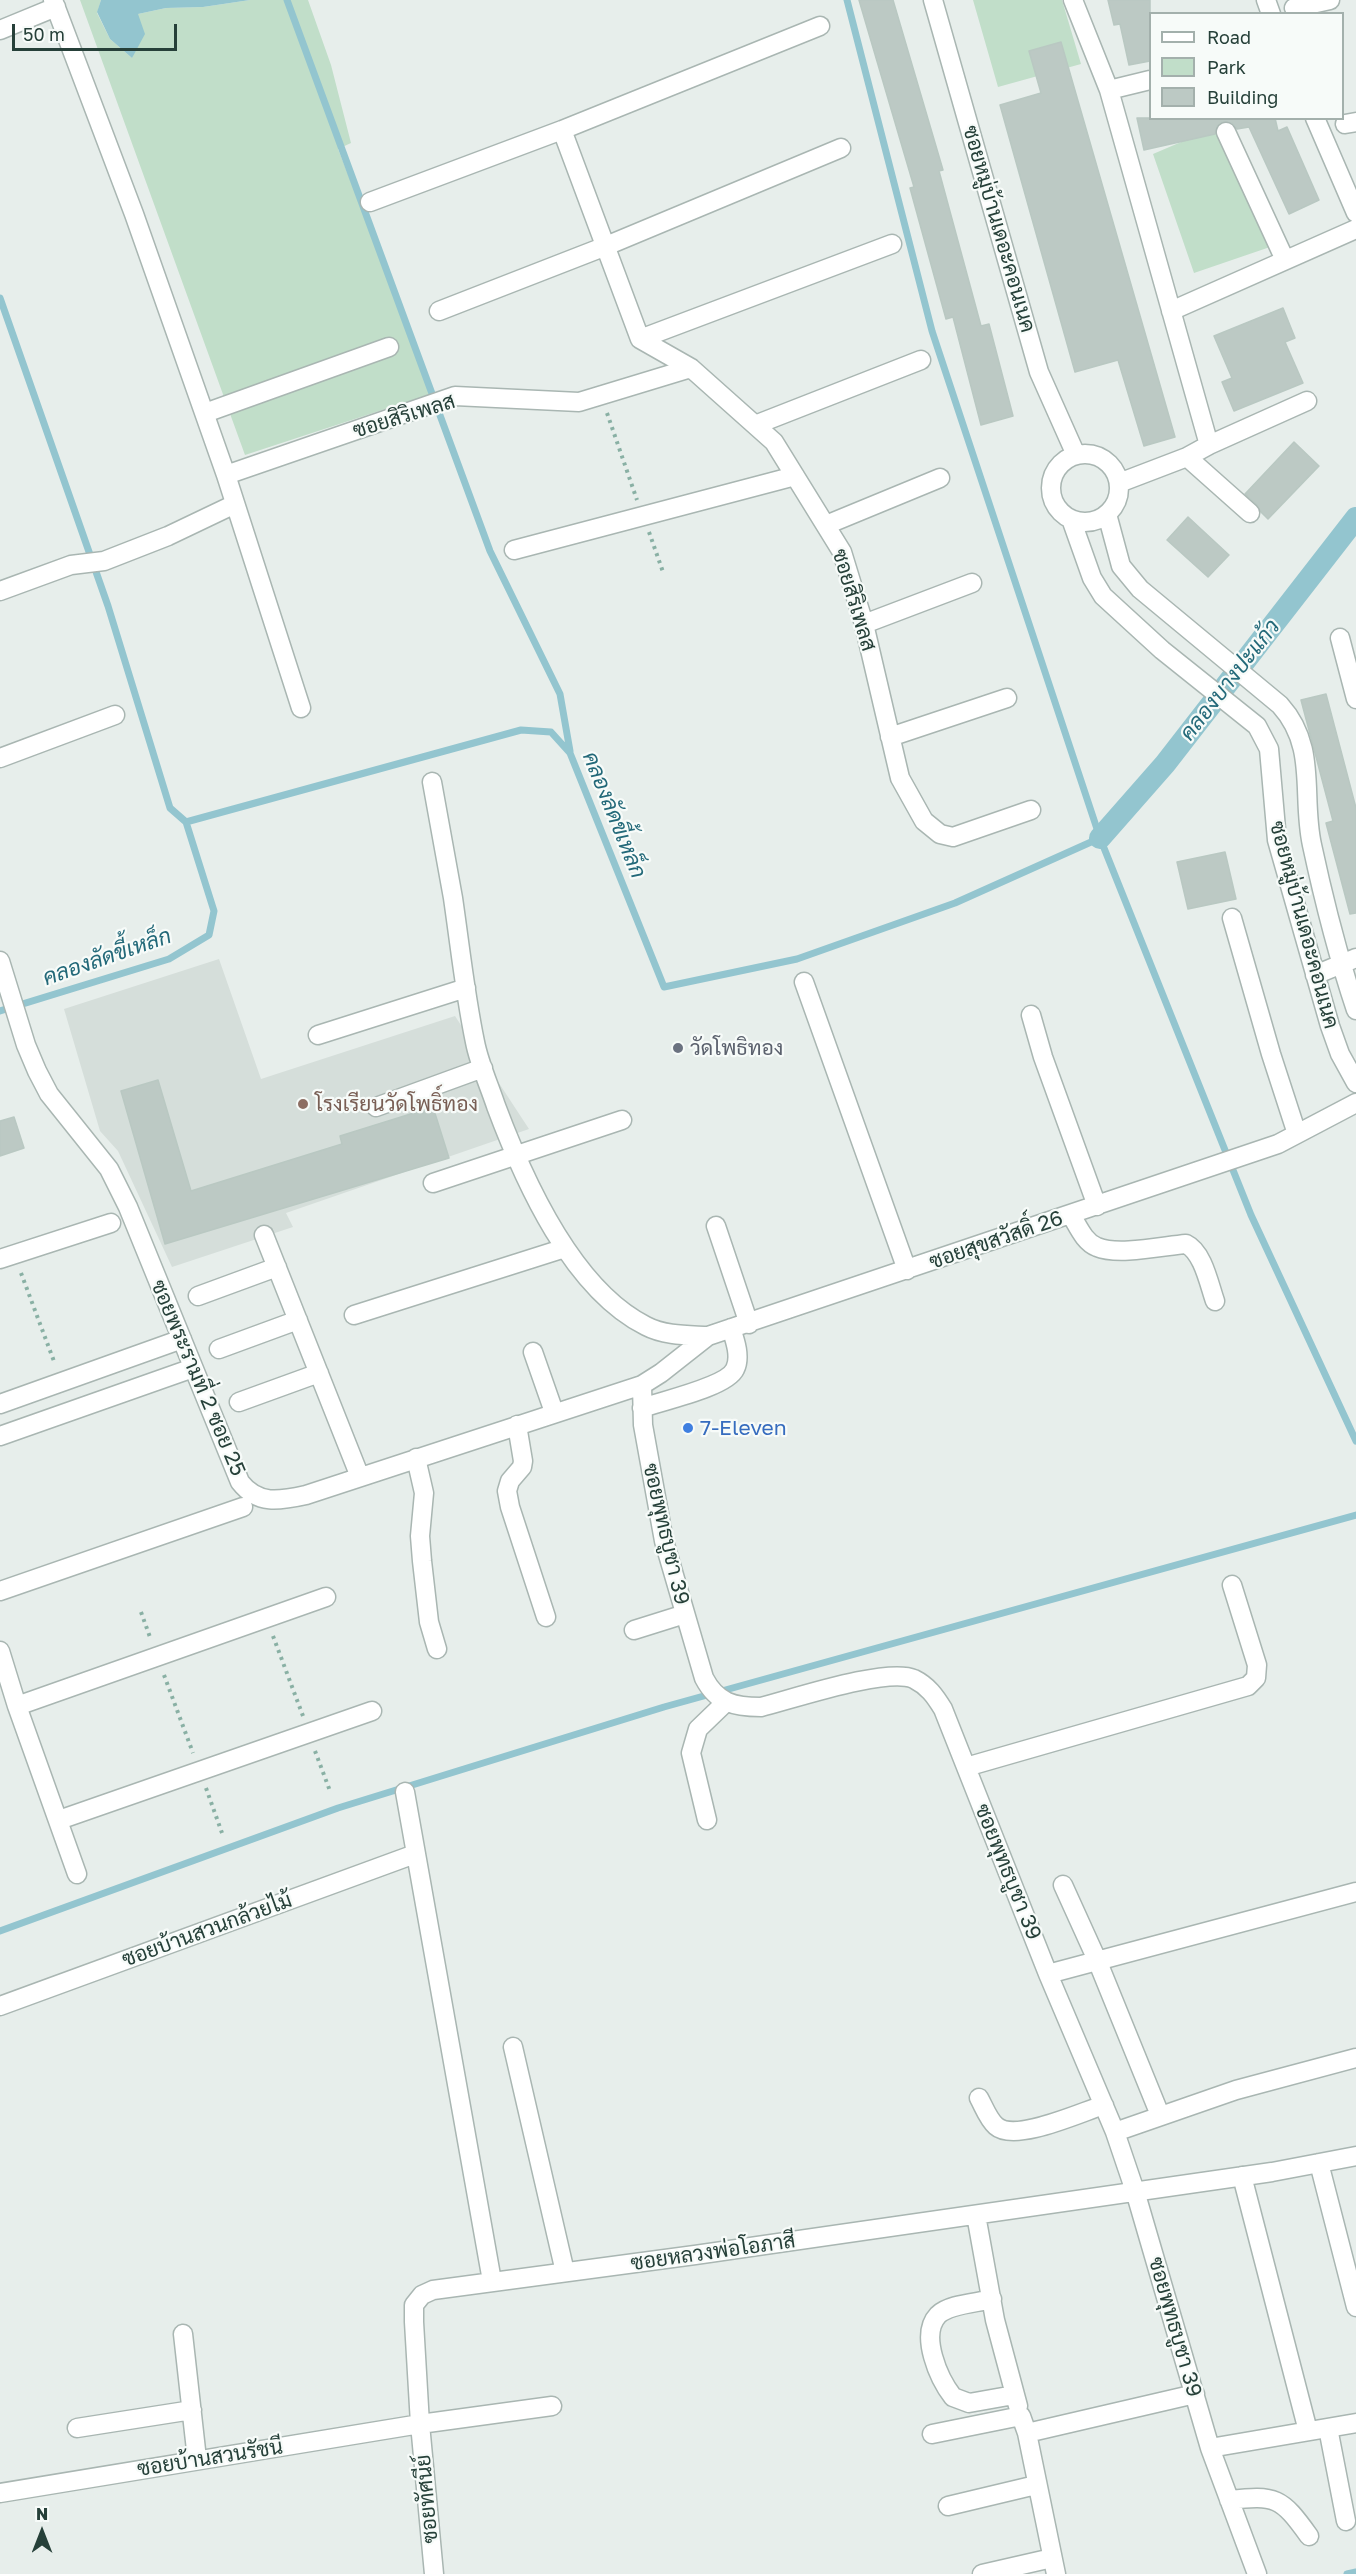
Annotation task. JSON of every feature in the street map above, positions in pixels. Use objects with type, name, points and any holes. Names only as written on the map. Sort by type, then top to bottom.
[{"type":"street","name":"ซอยหมู่บ้านเดอะคอนเนค","points":[[933,0],[1039,372],[1076,455],[1063,461],[1054,472],[1050,485],[1052,499],[1059,511],[1071,519],[1092,578],[1103,596],[1162,650],[1257,726],[1269,748],[1277,840],[1340,1054],[1356,1083]]},
{"type":"street","points":[[1073,0],[1109,90],[1209,445]]},
{"type":"street","points":[[1294,8],[1330,0]]},
{"type":"street","points":[[0,30],[55,3],[205,413],[301,708]]},
{"type":"street","points":[[370,202],[562,130],[820,26]]},
{"type":"street","points":[[1109,90],[1149,80]]},
{"type":"street","points":[[1316,120],[1356,213]]},
{"type":"street","points":[[562,130],[640,339],[892,244]]},
{"type":"street","points":[[1226,132],[1285,260]]},
{"type":"street","points":[[439,311],[606,246],[841,148]]},
{"type":"street","points":[[1171,311],[1356,229]]},
{"type":"street","name":"ซอยสิริเพลส","points":[[640,339],[691,368],[774,442],[842,552],[864,624],[900,778],[924,821],[940,834],[953,837],[1031,810]]},
{"type":"street","points":[[205,413],[389,347]]},
{"type":"street","points":[[755,425],[921,360]]},
{"type":"street","name":"ซอยสิริเพลส","points":[[226,475],[455,396],[579,402],[691,368]]},
{"type":"street","points":[[1119,483],[1187,457],[1306,401]]},
{"type":"street","points":[[1071,519],[1084,522],[1096,520],[1107,514],[1118,498],[1119,483],[1108,463],[1087,454],[1076,455]]},
{"type":"street","points":[[1187,457],[1250,513]]},
{"type":"street","points":[[514,550],[795,476]]},
{"type":"street","points":[[826,525],[940,478]]},
{"type":"street","points":[[0,591],[71,565],[104,561],[168,536],[235,504]]},
{"type":"street","name":"ซอยหมู่บ้านเดอะคอนเนค","points":[[1107,514],[1121,566],[1140,589],[1280,705],[1297,727],[1306,765],[1306,811],[1311,844],[1349,962],[1356,1010]]},
{"type":"street","points":[[864,624],[972,583]]},
{"type":"street","points":[[1340,638],[1356,699]]},
{"type":"street","points":[[890,736],[1007,698]]},
{"type":"street","points":[[0,758],[115,715]]},
{"type":"street","points":[[432,782],[475,1044],[514,1154],[549,1223],[565,1248],[619,1311],[648,1327],[669,1334],[708,1336]]},
{"type":"street","points":[[1232,918],[1297,1134]]},
{"type":"street","points":[[1315,975],[1349,962]]},
{"type":"street","name":"ซอยพระรามที่ 2 ซอย 25","points":[[1,965],[26,1044],[49,1094],[109,1169],[240,1482],[249,1493],[266,1498],[290,1499],[642,1384]]},
{"type":"street","points":[[804,982],[907,1270]]},
{"type":"street","points":[[318,1035],[466,988]]},
{"type":"street","points":[[1031,1015],[1043,1057],[1097,1206]]},
{"type":"street","points":[[376,1107],[483,1068]]},
{"type":"street","name":"ซอยสุขสวัสดิ์ 26","points":[[642,1384],[661,1373],[708,1336],[1278,1144],[1356,1103]]},
{"type":"street","points":[[433,1183],[514,1154],[622,1120]]},
{"type":"street","points":[[1071,1215],[1083,1235],[1095,1247],[1111,1251],[1186,1244],[1192,1246],[1198,1255],[1215,1301]]},
{"type":"street","points":[[7,1257],[111,1222]]},
{"type":"street","points":[[716,1226],[749,1324]]},
{"type":"street","points":[[264,1235],[360,1477]]},
{"type":"street","points":[[354,1315],[565,1248]]},
{"type":"street","points":[[198,1296],[277,1267]]},
{"type":"street","points":[[219,1349],[298,1320]]},
{"type":"street","points":[[642,1408],[724,1381],[735,1369],[737,1355],[736,1342],[730,1329]]},
{"type":"street","points":[[0,1404],[182,1339]]},
{"type":"street","points":[[533,1352],[554,1412]]},
{"type":"street","points":[[0,1436],[193,1368]]},
{"type":"street","points":[[239,1402],[319,1373]]},
{"type":"street","points":[[62,1382],[73,1410]]},
{"type":"street","name":"ซอยพุทธบูชา 39","points":[[642,1384],[642,1408],[664,1541],[704,1678],[711,1691],[726,1702],[743,1707],[761,1707],[894,1675],[913,1678],[932,1690],[943,1708],[1048,1974],[1115,2132],[1135,2191],[1210,2448],[1254,2566]]},
{"type":"street","points":[[517,1425],[523,1461],[522,1467],[510,1481],[507,1491],[546,1617]]},
{"type":"street","points":[[416,1458],[424,1493],[420,1536],[423,1572],[429,1622],[437,1649]]},
{"type":"street","points":[[0,1591],[243,1507]]},
{"type":"street","points":[[966,1767],[1234,1692],[1248,1686],[1256,1678],[1257,1665],[1232,1585]]},
{"type":"street","points":[[17,1706],[326,1597]]},
{"type":"street","points":[[634,1630],[685,1614]]},
{"type":"street","points":[[0,1651],[17,1706],[77,1874]]},
{"type":"street","points":[[707,1820],[691,1753],[698,1729],[726,1702]]},
{"type":"street","points":[[59,1820],[372,1711]]},
{"type":"street","points":[[405,1792],[492,2281]]},
{"type":"street","name":"ซอยบ้านสวนกล้วยไม้","points":[[0,2006],[415,1854]]},
{"type":"street","points":[[1063,1886],[1097,1960],[1160,2115]]},
{"type":"street","points":[[1048,1974],[1356,1892]]},
{"type":"street","points":[[513,2048],[565,2272]]},
{"type":"street","points":[[1115,2132],[1236,2090],[1356,2058]]},
{"type":"street","points":[[979,2098],[998,2128],[1009,2132],[1024,2131],[1104,2105]]},
{"type":"street","name":"ซอยหลวงพ่อโอภาสี","points":[[420,2424],[414,2304],[422,2295],[433,2290],[976,2215],[1242,2176],[1356,2156]]},
{"type":"street","points":[[1319,2163],[1356,2307]]},
{"type":"street","points":[[1242,2176],[1308,2431]]},
{"type":"street","points":[[976,2215],[992,2299],[1014,2395],[1024,2425],[1054,2566],[982,2574]]},
{"type":"street","points":[[992,2299],[939,2314],[932,2325],[931,2350],[937,2372],[953,2397],[969,2403],[1014,2395]]},
{"type":"street","points":[[183,2334],[197,2459]]},
{"type":"street","points":[[932,2434],[1024,2425],[1195,2394]]},
{"type":"street","name":"ซอยบ้านสวนรัชนี","points":[[0,2493],[197,2459],[552,2406]]},
{"type":"street","points":[[77,2428],[192,2410]]},
{"type":"street","points":[[1210,2448],[1356,2423]]},
{"type":"street","name":"ซอยทัศนีย์","points":[[420,2424],[434,2574]]},
{"type":"street","points":[[1328,2428],[1346,2521]]},
{"type":"street","points":[[948,2506],[1036,2486]]},
{"type":"street","points":[[1229,2500],[1261,2497],[1279,2501],[1292,2512],[1309,2536]]},
{"type":"path","points":[[600,396],[663,572]]},
{"type":"path","points":[[7,1257],[62,1382]]},
{"type":"path","points":[[141,1612],[222,1833]]},
{"type":"path","points":[[267,1618],[330,1791]]},
{"type":"shaded area","name":"โรงเรียนวัดโพธิ์ทอง","points":[[219,959],[261,1079],[455,1016],[529,1129],[286,1213],[293,1227],[172,1267],[118,1151],[100,1131],[64,1009]]},
{"type":"green space","points":[[80,0],[101,0],[97,13],[110,39],[132,58],[138,14],[166,8],[203,7],[250,0],[308,0],[331,65],[351,143],[338,149],[434,393],[245,455]]},
{"type":"green space","points":[[973,0],[1062,0],[1081,64],[998,87]]},
{"type":"green space","points":[[1214,128],[1270,247],[1194,273],[1153,154]]},
{"type":"water","points":[[101,0],[250,0],[203,7],[166,8],[138,14],[145,34],[132,58],[110,39],[97,12]]},
{"type":"building","points":[[859,0],[893,0],[943,170],[939,171],[981,326],[989,324],[1013,416],[981,425],[953,317],[946,319],[910,188],[914,187]]},
{"type":"building","points":[[1108,0],[1150,0],[1149,61],[1129,65],[1120,24],[1114,25]]},
{"type":"building","points":[[1061,42],[1175,437],[1144,446],[1118,360],[1075,372],[1000,105],[1041,93],[1029,51]]},
{"type":"building","points":[[1137,118],[1149,118],[1149,120],[1275,120],[1278,131],[1287,127],[1319,200],[1289,214],[1249,127],[1237,129],[1232,123],[1222,122],[1217,126],[1215,134],[1144,150]]},
{"type":"building","points":[[1283,308],[1295,338],[1285,342],[1303,383],[1234,411],[1222,382],[1232,378],[1214,336]]},
{"type":"building","points":[[1294,442],[1319,466],[1268,519],[1245,494]]},
{"type":"building","points":[[1188,517],[1229,555],[1208,577],[1167,540]]},
{"type":"building","points":[[1326,694],[1356,808],[1356,913],[1350,914],[1326,823],[1333,821],[1301,700]]},
{"type":"building","points":[[1225,852],[1236,899],[1188,909],[1177,862]]},
{"type":"building","points":[[158,1080],[191,1191],[342,1144],[340,1136],[433,1107],[449,1158],[165,1244],[121,1091]]},
{"type":"building","points":[[14,1117],[24,1148],[0,1156],[0,1121]]},
{"type":"waterway","points":[[287,0],[490,551],[560,694],[570,751]]},
{"type":"waterway","points":[[847,0],[932,331],[1100,838],[1251,1215],[1356,1441]]},
{"type":"waterway","points":[[0,298],[108,606],[170,808],[186,822]]},
{"type":"waterway","name":"คลองบางปะแก้ว","points":[[1100,838],[1165,764],[1356,518]]},
{"type":"waterway","name":"คลองลัดขี้เหล็ก","points":[[0,1011],[169,959],[209,935],[214,911],[186,822],[521,730],[551,732],[570,753],[664,987],[797,959],[955,903],[1100,838]]},
{"type":"waterway","points":[[0,1931],[338,1808],[664,1707],[1356,1515]]},
{"type":"waterway","points":[[1347,2574],[1356,2572]]},
{"type":"place","name":"วัดโพธิทอง","points":[[678,1048]]},
{"type":"place","name":"โรงเรียนวัดโพธิ์ทอง","points":[[303,1104]]},
{"type":"place","name":"7-Eleven","points":[[688,1428]]}]
